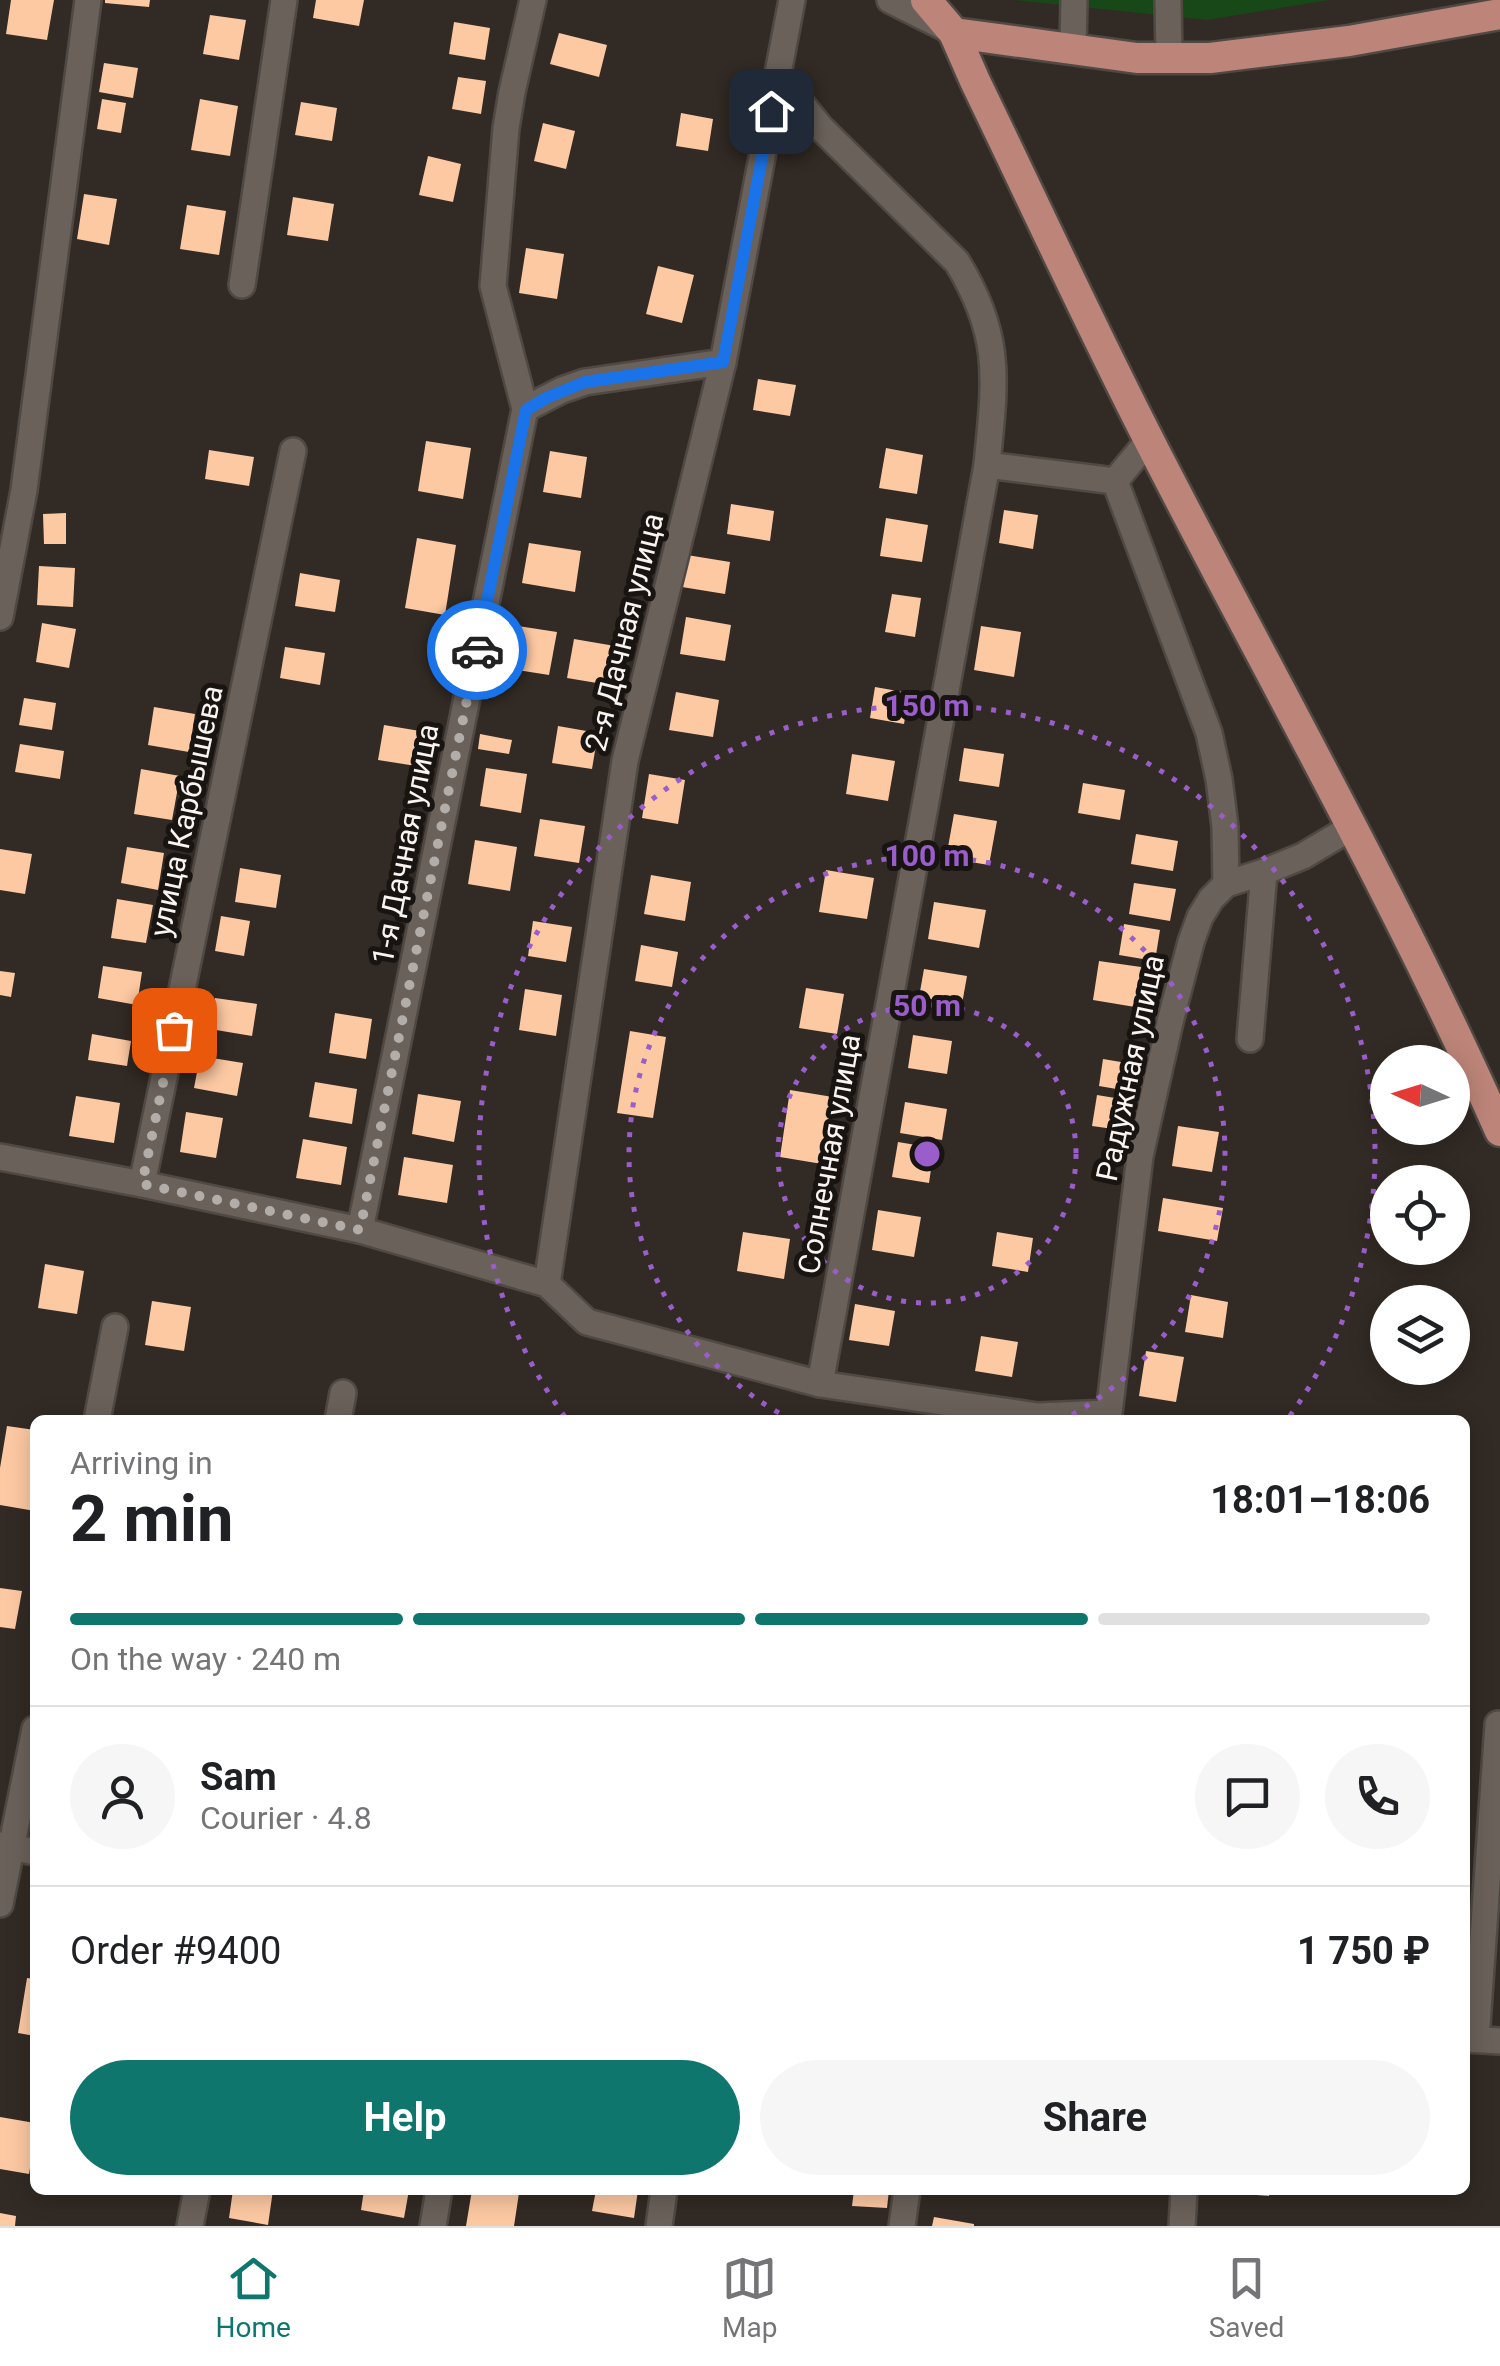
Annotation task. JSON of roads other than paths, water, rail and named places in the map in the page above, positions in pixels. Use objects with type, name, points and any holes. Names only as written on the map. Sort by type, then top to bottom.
[{"type":"main road","points":[[926,0],[954,32],[1149,440],[1352,827],[1500,1131]]},
{"type":"main road","points":[[954,32],[1137,58],[1210,58],[1500,14]]},
{"type":"street","points":[[0,617],[24,490],[88,0]]},
{"type":"street","points":[[242,285],[284,0]]},
{"type":"street","name":"1-я Дачная улица","points":[[360,1230],[526,410],[494,286],[506,128],[533,0]]},
{"type":"street","name":"2-я Дачная улица","points":[[547,1284],[625,761],[723,362],[792,0]]},
{"type":"street","points":[[890,0],[954,32]]},
{"type":"street","points":[[1072,49],[1074,0]]},
{"type":"street","points":[[1168,0],[1169,58]]},
{"type":"street","name":"Солнечная улица","points":[[778,75],[820,128],[957,262],[981,307],[990,336],[995,380],[987,465],[820,1384]]},
{"type":"street","points":[[526,410],[585,382],[723,362]]},
{"type":"street","points":[[1114,481],[1149,440]]},
{"type":"street","name":"улица Карбышева","points":[[142,1184],[293,451]]},
{"type":"street","points":[[987,465],[1114,481]]},
{"type":"street","points":[[1114,481],[1208,733],[1225,827],[1226,884],[1302,856],[1352,827]]},
{"type":"street","points":[[1250,1039],[1264,872]]},
{"type":"street","name":"Радужная улица","points":[[1062,1415],[1109,1413],[1140,1156],[1191,942],[1200,917],[1226,884]]},
{"type":"street","points":[[0,1157],[360,1230],[547,1284],[586,1322],[820,1384]]},
{"type":"street","points":[[98,1415],[115,1327]]},
{"type":"street","name":"Радужная улица","points":[[820,1384],[1031,1415]]},
{"type":"street","points":[[339,1415],[343,1393]]},
{"type":"street","points":[[1480,2039],[1498,1724]]},
{"type":"street","points":[[0,1904],[15,1848],[30,1759]]},
{"type":"street","points":[[190,2226],[196,2195]]},
{"type":"street","points":[[433,2226],[438,2195]]},
{"type":"street","points":[[659,2226],[663,2195]]},
{"type":"street","points":[[902,2226],[906,2195]]},
{"type":"street","points":[[1182,2226],[1184,2195]]}]
